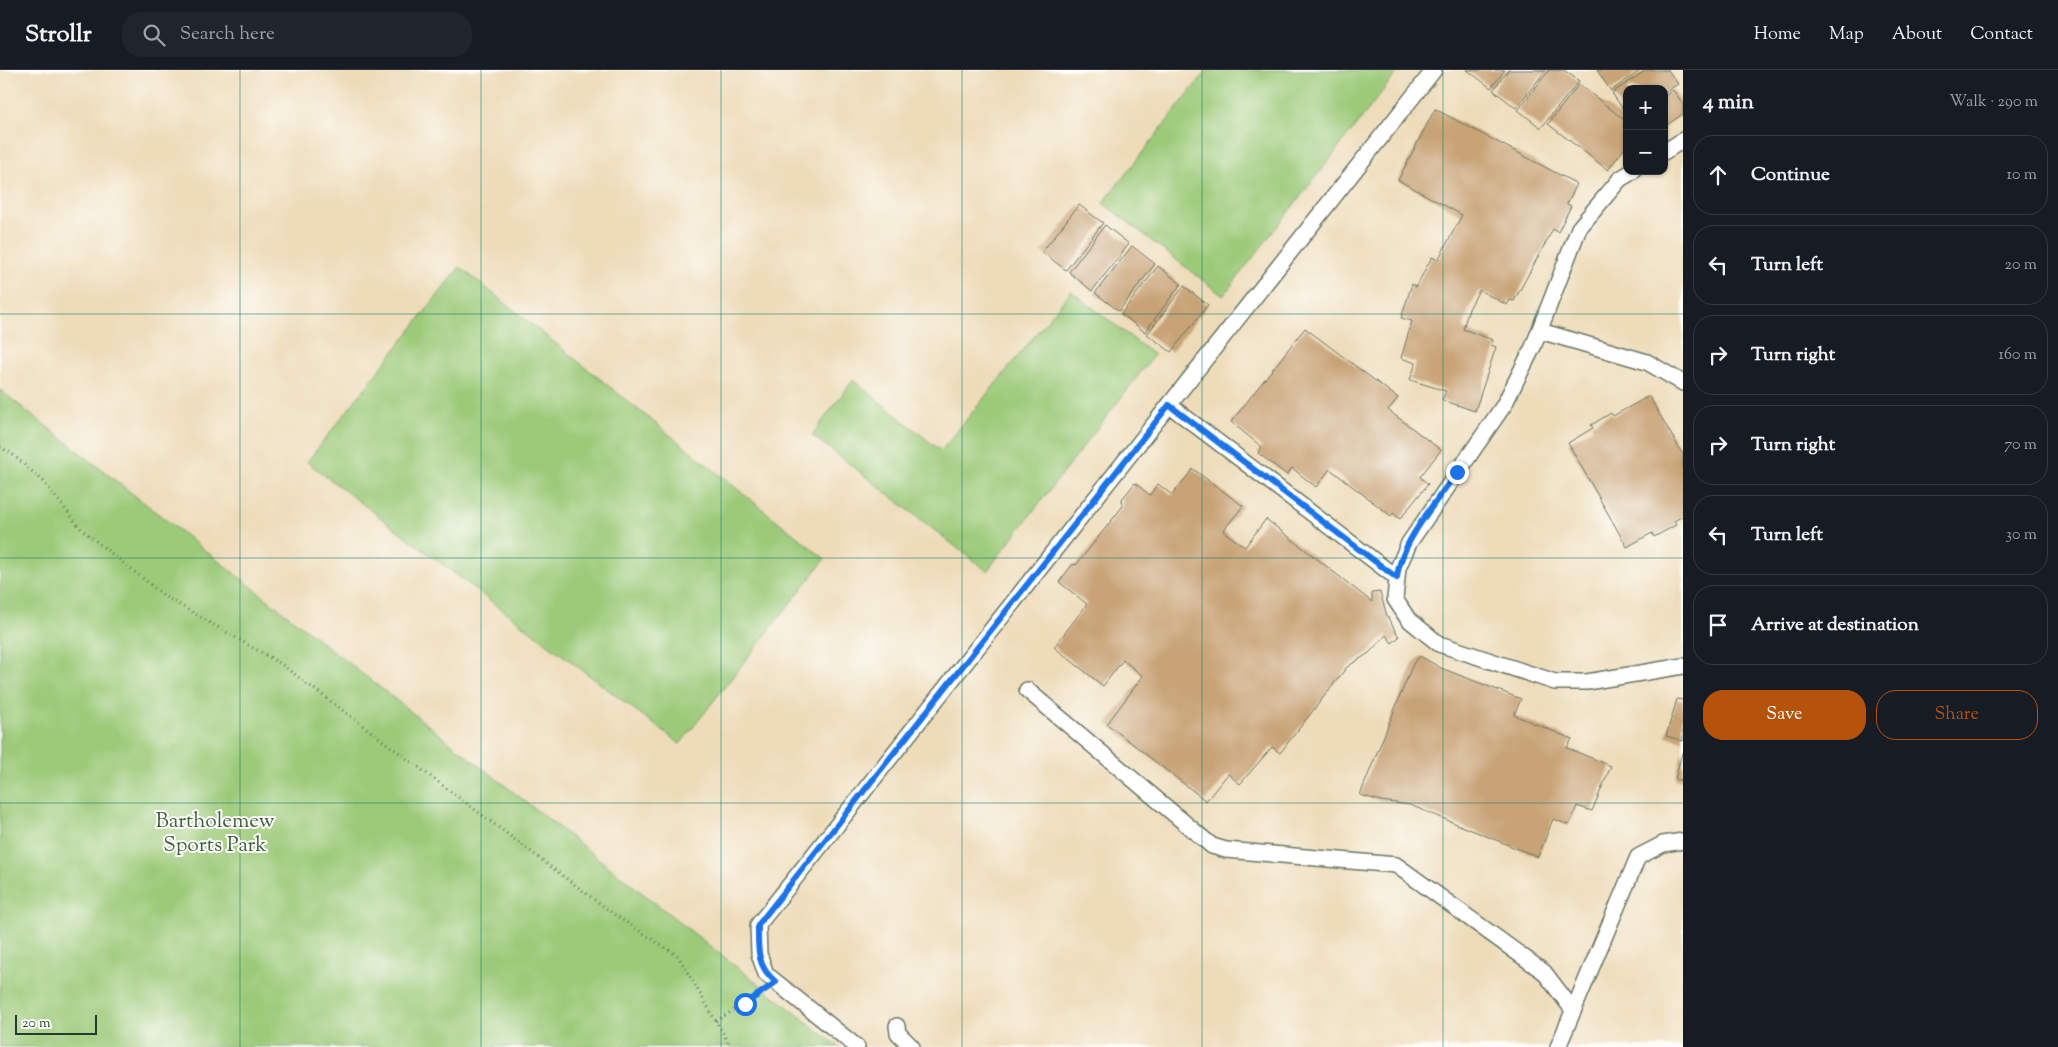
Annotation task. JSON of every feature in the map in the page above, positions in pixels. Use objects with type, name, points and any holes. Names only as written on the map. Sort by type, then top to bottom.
[{"type":"lane","points":[[856,1047],[766,974],[758,954],[758,925],[1434,70]]},
{"type":"lane","points":[[1668,149],[1683,140]]},
{"type":"lane","points":[[1626,175],[1620,179],[1579,228],[1540,331],[1504,405],[1409,543],[1398,568],[1395,598],[1408,619],[1439,644],[1555,682],[1587,682],[1683,666]]},
{"type":"lane","points":[[1540,331],[1647,362],[1683,383]]},
{"type":"lane","points":[[1169,405],[1397,578]]},
{"type":"lane","points":[[1027,690],[1212,846],[1226,850],[1396,865],[1544,972],[1573,1010]]},
{"type":"lane","points":[[1558,1047],[1638,857],[1663,844],[1683,841]]},
{"type":"lane","points":[[897,1026],[898,1033],[912,1047]]},
{"type":"path","points":[[0,447],[11,452],[43,480],[81,529],[166,597],[281,664],[612,912],[678,956],[731,1047]]},
{"type":"path","points":[[716,1022],[776,982]]},
{"type":"green space","points":[[1207,70],[1399,70],[1223,296],[1103,203]]},
{"type":"green space","points":[[460,267],[825,559],[680,744],[307,462]]},
{"type":"green space","points":[[1071,291],[1154,355],[987,571],[812,435],[853,380],[941,451]]},
{"type":"green space","name":"Bartholemew Sports Park","points":[[0,390],[839,1047],[0,1047]]},
{"type":"building","points":[[1467,70],[1505,70],[1491,88]]},
{"type":"building","points":[[1508,70],[1546,70],[1516,108],[1493,90]]},
{"type":"building","points":[[1549,70],[1564,70],[1579,81],[1541,128],[1518,110]]},
{"type":"building","points":[[1597,70],[1641,70],[1611,91]]},
{"type":"building","points":[[1646,70],[1668,70],[1678,84],[1668,90],[1668,85],[1624,85]]},
{"type":"building","points":[[1579,84],[1623,119],[1623,150],[1608,170],[1548,124]]},
{"type":"building","points":[[1623,86],[1623,109],[1612,93]]},
{"type":"building","points":[[1673,90],[1683,104],[1683,114],[1668,124],[1668,93]]},
{"type":"building","points":[[1435,109],[1577,184],[1567,204],[1571,206],[1558,232],[1553,229],[1514,301],[1510,300],[1507,305],[1479,290],[1469,309],[1463,329],[1493,340],[1491,345],[1496,347],[1475,411],[1442,400],[1446,391],[1410,380],[1416,363],[1401,358],[1412,321],[1401,318],[1412,284],[1416,287],[1432,257],[1438,260],[1462,215],[1398,180]]},
{"type":"building","points":[[1079,205],[1103,223],[1066,270],[1042,252]]},
{"type":"building","points":[[1105,225],[1129,244],[1092,291],[1069,272]]},
{"type":"building","points":[[1132,246],[1155,264],[1119,311],[1095,293]]},
{"type":"building","points":[[1158,266],[1181,284],[1145,332],[1121,314]]},
{"type":"building","points":[[1184,286],[1208,305],[1171,352],[1147,334]]},
{"type":"building","points":[[1305,328],[1398,398],[1388,410],[1441,450],[1420,477],[1428,484],[1400,519],[1393,513],[1391,516],[1330,469],[1316,487],[1292,468],[1287,475],[1258,453],[1262,447],[1231,422]]},
{"type":"building","points":[[1649,396],[1683,455],[1683,516],[1674,521],[1676,525],[1654,537],[1652,533],[1627,547],[1568,443],[1593,428],[1591,425],[1611,413],[1613,416]]},
{"type":"building","points":[[1193,469],[1243,506],[1223,531],[1245,547],[1266,519],[1372,602],[1372,593],[1380,592],[1387,616],[1399,637],[1392,643],[1386,635],[1369,653],[1347,667],[1280,753],[1272,747],[1240,784],[1228,774],[1206,801],[1107,724],[1143,676],[1123,660],[1103,686],[1054,647],[1087,604],[1059,582],[1072,565],[1077,564],[1123,506],[1122,499],[1135,483],[1150,495],[1158,484],[1172,495]]},
{"type":"building","points":[[1420,656],[1441,668],[1521,699],[1514,715],[1572,739],[1567,748],[1611,766],[1592,811],[1577,806],[1569,825],[1553,819],[1538,857],[1410,805],[1381,801],[1360,795],[1413,664]]},
{"type":"building","points":[[1677,699],[1683,700],[1683,741],[1666,736]]},
{"type":"building","points":[[1683,753],[1683,781],[1675,779]]},
{"type":"route","points":[[745,1004],[776,982],[766,974],[758,954],[758,925],[1169,405],[1397,578],[1398,568],[1409,543],[1457,472]]}]
